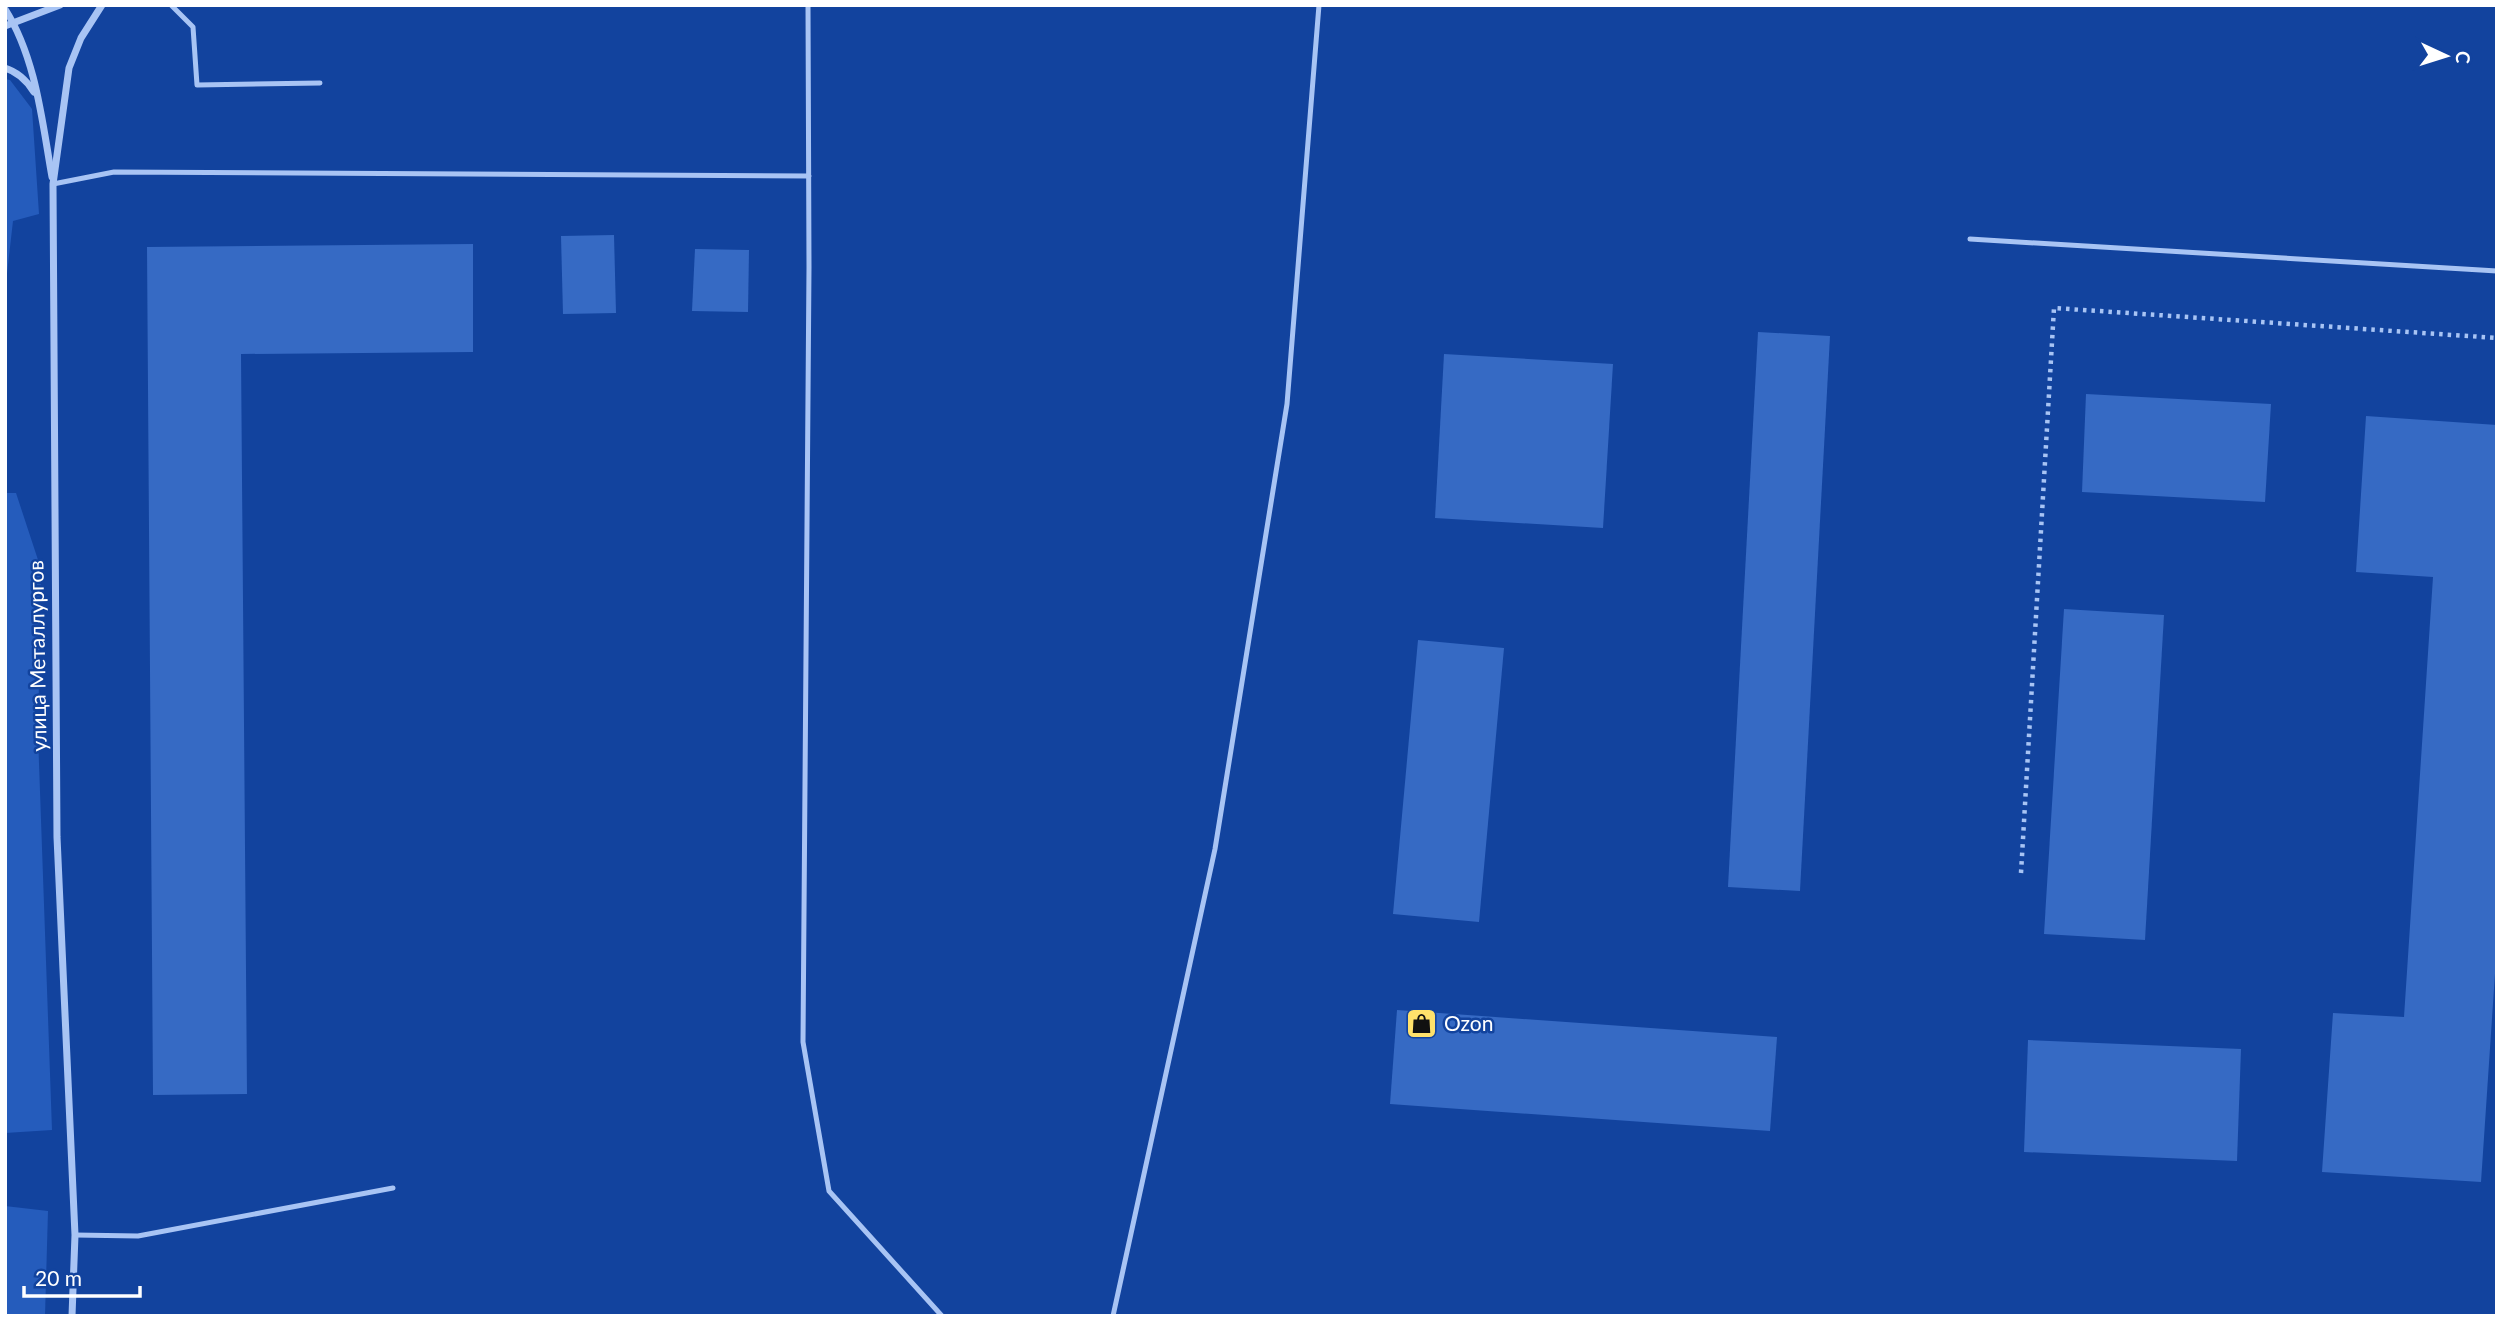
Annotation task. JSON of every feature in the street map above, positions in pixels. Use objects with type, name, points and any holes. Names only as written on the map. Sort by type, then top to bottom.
[{"type":"street","points":[[5,26],[60,5]]},
{"type":"street","name":"улица Металлургов","points":[[72,1316],[75,1235],[57,837],[53,184],[69,68],[81,38],[102,5]]},
{"type":"street","points":[[5,9],[14,23],[30,67],[53,184]]},
{"type":"street","points":[[5,68],[14,70],[28,83],[38,99]]},
{"type":"lane","points":[[170,5],[193,27],[197,85],[320,83]]},
{"type":"lane","points":[[808,5],[803,1042],[829,1191],[942,1316]]},
{"type":"lane","points":[[1113,1316],[1215,849],[1287,404],[1319,5]]},
{"type":"lane","points":[[53,184],[114,172],[809,176]]},
{"type":"lane","points":[[1970,239],[2497,271]]},
{"type":"lane","points":[[75,1235],[138,1236],[393,1188]]},
{"type":"path","points":[[2021,873],[2054,308],[2497,338]]},
{"type":"shaded area","points":[[5,79],[10,80],[32,109],[39,214],[13,221],[5,291]]},
{"type":"shaded area","points":[[5,493],[16,493],[41,569],[38,735],[52,1130],[5,1133]]},
{"type":"shaded area","points":[[5,1206],[48,1211],[45,1316],[5,1316]]},
{"type":"building","points":[[614,235],[616,313],[563,314],[561,236]]},
{"type":"building","points":[[473,244],[473,352],[241,354],[247,1094],[153,1095],[147,247]]},
{"type":"building","points":[[695,249],[749,250],[748,312],[692,311]]},
{"type":"building","points":[[1758,332],[1830,336],[1800,891],[1728,887]]},
{"type":"building","points":[[1444,354],[1613,364],[1603,528],[1435,518]]},
{"type":"building","points":[[2086,394],[2271,404],[2265,502],[2082,492]]},
{"type":"building","points":[[2366,416],[2497,425],[2497,944],[2481,1182],[2322,1172],[2333,1013],[2404,1017],[2433,577],[2356,572]]},
{"type":"building","points":[[2064,609],[2164,615],[2145,940],[2044,934]]},
{"type":"building","points":[[1418,640],[1504,648],[1479,922],[1393,914]]},
{"type":"building","points":[[1397,1010],[1777,1037],[1770,1131],[1390,1104]]},
{"type":"building","points":[[2028,1040],[2241,1049],[2237,1161],[2024,1152]]},
{"type":"place","name":"Ozon","points":[[1421,1024]]}]
